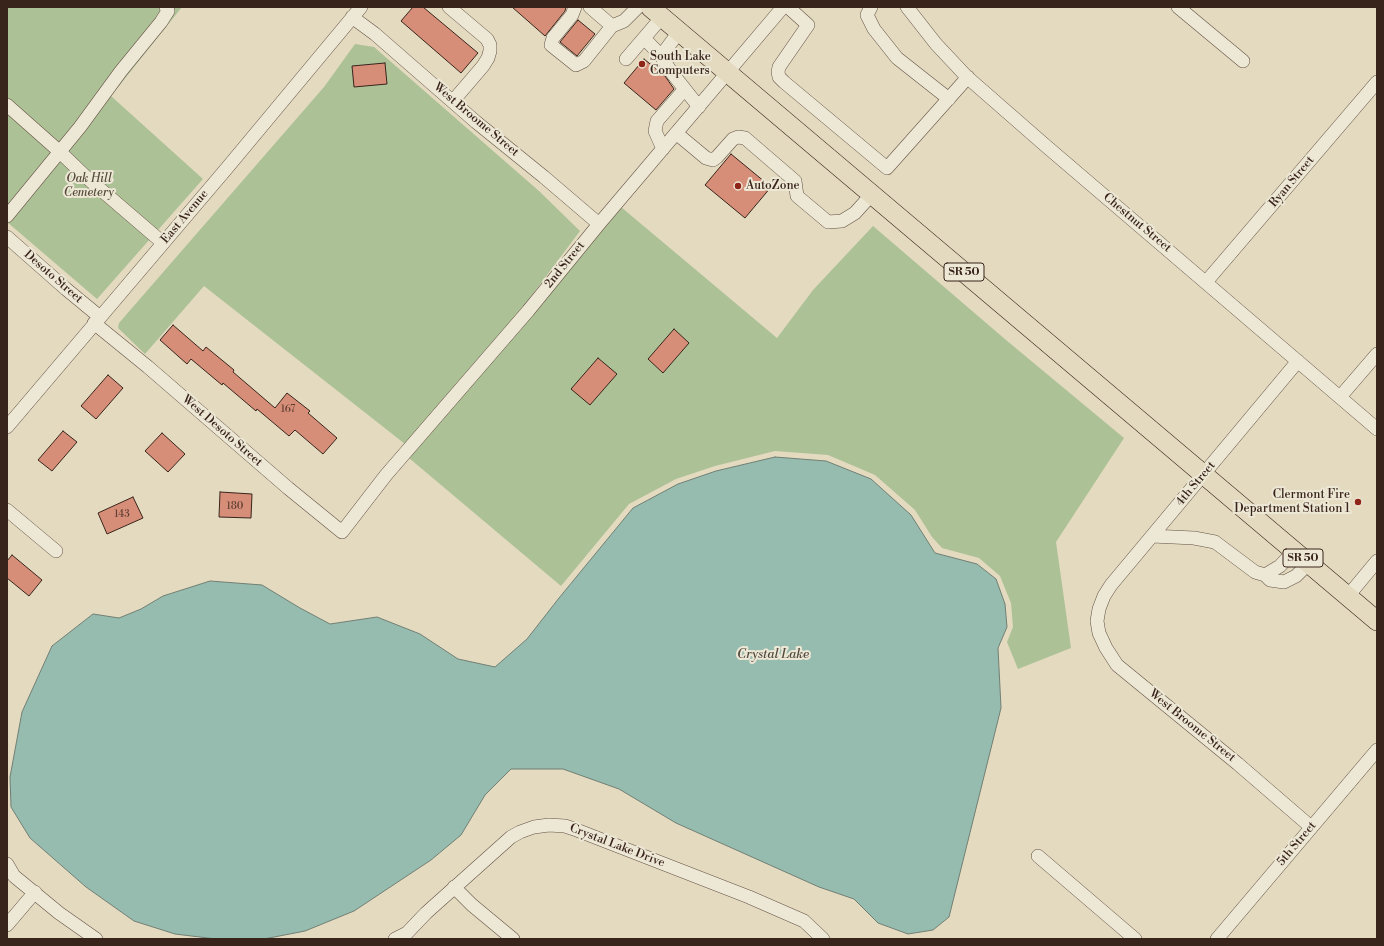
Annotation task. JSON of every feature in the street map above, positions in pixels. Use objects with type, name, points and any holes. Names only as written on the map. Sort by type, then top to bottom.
[{"type":"highway","name":"SR 50","points":[[656,12],[1377,621]]},
{"type":"street","name":"East Avenue","points":[[7,427],[361,7]]},
{"type":"street","points":[[449,7],[487,39],[490,45],[488,58],[453,101]]},
{"type":"street","points":[[575,7],[572,15],[553,38],[551,45],[576,65],[584,61],[612,26],[624,21],[638,7]]},
{"type":"street","points":[[590,7],[612,26]]},
{"type":"street","name":"2nd Street","points":[[348,524],[386,475],[528,311],[598,224],[783,7]]},
{"type":"street","points":[[788,7],[808,25],[779,67],[779,77],[887,168],[968,77]]},
{"type":"street","points":[[871,7],[867,15],[874,29],[897,58],[949,99]]},
{"type":"street","name":"Chestnut Street","points":[[907,7],[936,44],[968,77],[1377,428]]},
{"type":"street","points":[[1178,7],[1243,61]]},
{"type":"street","points":[[7,216],[80,127],[161,22],[167,9]]},
{"type":"street","points":[[626,59],[644,38],[656,12]]},
{"type":"street","name":"West Broome Street","points":[[352,17],[375,34],[598,224]]},
{"type":"street","points":[[661,56],[679,32]]},
{"type":"street","points":[[644,38],[661,56],[684,90],[699,107]]},
{"type":"street","name":"Ryan Street","points":[[1206,282],[1377,82]]},
{"type":"street","points":[[663,149],[655,132],[657,121],[684,90]]},
{"type":"street","points":[[7,105],[60,152],[84,176],[163,243]]},
{"type":"street","points":[[676,133],[706,158],[713,160],[718,157],[733,139],[738,137],[745,138],[795,181],[797,196],[828,222],[842,222],[855,213],[872,194]]},
{"type":"street","name":"Desoto Street","points":[[7,237],[66,289],[97,320]]},
{"type":"street","name":"West Desoto Street","points":[[97,320],[148,367],[288,488],[342,532],[348,524]]},
{"type":"street","points":[[1340,397],[1377,354]]},
{"type":"street","name":"4th Street","points":[[1099,609],[1104,596],[1111,585],[1298,361]]},
{"type":"street","points":[[7,510],[56,551]]},
{"type":"street","points":[[1152,536],[1194,538],[1216,542],[1255,572],[1265,575],[1270,580],[1284,582],[1296,576],[1309,563]]},
{"type":"street","points":[[1265,575],[1280,566],[1294,551]]},
{"type":"street","points":[[1348,596],[1377,562]]},
{"type":"street","name":"West Broome Street","points":[[1099,609],[1097,621],[1099,633],[1106,648],[1117,665],[1238,764],[1311,827]]},
{"type":"street","name":"5th Street","points":[[1217,939],[1377,750]]},
{"type":"street","name":"Crystal Lake Drive","points":[[401,937],[454,887],[511,837],[520,832],[549,825],[565,826],[574,829],[756,900],[804,921],[817,937]]},
{"type":"street","points":[[1038,856],[1134,939]]},
{"type":"street","points":[[7,864],[14,876],[59,913],[96,939]]},
{"type":"street","points":[[454,887],[472,905],[513,939]]},
{"type":"street","points":[[7,925],[34,892]]},
{"type":"green space","name":"Oak Hill Cemetery","points":[[7,7],[182,7],[111,96],[203,179],[97,299],[7,222]]},
{"type":"green space","points":[[355,44],[374,47],[539,191],[580,231],[523,307],[405,444],[204,286],[145,354],[118,328],[119,323],[324,87]]},
{"type":"green space","points":[[621,207],[777,338],[813,290],[873,226],[1006,340],[1124,438],[1056,542],[1071,648],[1018,669],[1007,642],[1013,627],[1011,603],[1000,576],[979,558],[942,548],[932,537],[915,510],[875,475],[828,455],[775,451],[715,466],[676,479],[629,504],[561,586],[409,458]]},
{"type":"water","name":"Crystal Lake","points":[[775,457],[826,461],[871,479],[911,515],[935,553],[977,564],[996,579],[1005,604],[1007,627],[998,648],[1001,708],[949,917],[933,930],[908,934],[878,923],[854,899],[819,887],[676,823],[619,789],[563,769],[511,769],[485,795],[461,835],[431,860],[354,911],[305,931],[264,939],[216,939],[175,934],[134,921],[86,887],[30,838],[11,807],[10,777],[22,712],[52,646],[93,614],[119,618],[141,609],[163,596],[210,581],[262,585],[330,624],[377,617],[420,634],[458,659],[495,667],[527,639],[633,508],[678,484],[716,471]]},
{"type":"building","points":[[413,7],[423,7],[478,53],[461,73],[401,21]]},
{"type":"building","points":[[512,7],[566,7],[565,11],[545,36]]},
{"type":"building","points":[[578,20],[595,34],[577,56],[560,42]]},
{"type":"building","points":[[644,59],[665,76],[674,89],[656,110],[624,83]]},
{"type":"building","points":[[385,63],[387,84],[354,87],[352,66]]},
{"type":"building","name":"AutoZone","points":[[731,154],[771,187],[745,218],[705,185]]},
{"type":"building","points":[[173,325],[203,351],[206,347],[234,370],[233,372],[275,408],[287,393],[310,411],[308,413],[337,438],[323,454],[295,430],[289,436],[257,409],[256,411],[223,383],[222,385],[191,359],[187,364],[160,340]]},
{"type":"building","points":[[674,329],[689,343],[663,373],[648,359]]},
{"type":"building","points":[[598,358],[617,374],[590,405],[571,389]]},
{"type":"building","points":[[108,375],[123,388],[96,419],[81,406]]},
{"type":"building","points":[[63,431],[77,442],[52,471],[38,460]]},
{"type":"building","points":[[162,433],[185,454],[168,472],[145,451]]},
{"type":"building","points":[[220,492],[252,494],[251,518],[219,517]]},
{"type":"building","points":[[133,497],[143,518],[107,534],[98,513]]},
{"type":"building","points":[[12,555],[42,580],[29,596],[7,578],[7,561]]},
{"type":"place","name":"South Lake Computers","points":[[642,64]]},
{"type":"place","name":"AutoZone","points":[[738,186]]},
{"type":"place","name":"Clermont Fire Department Station 1","points":[[1358,502]]}]
